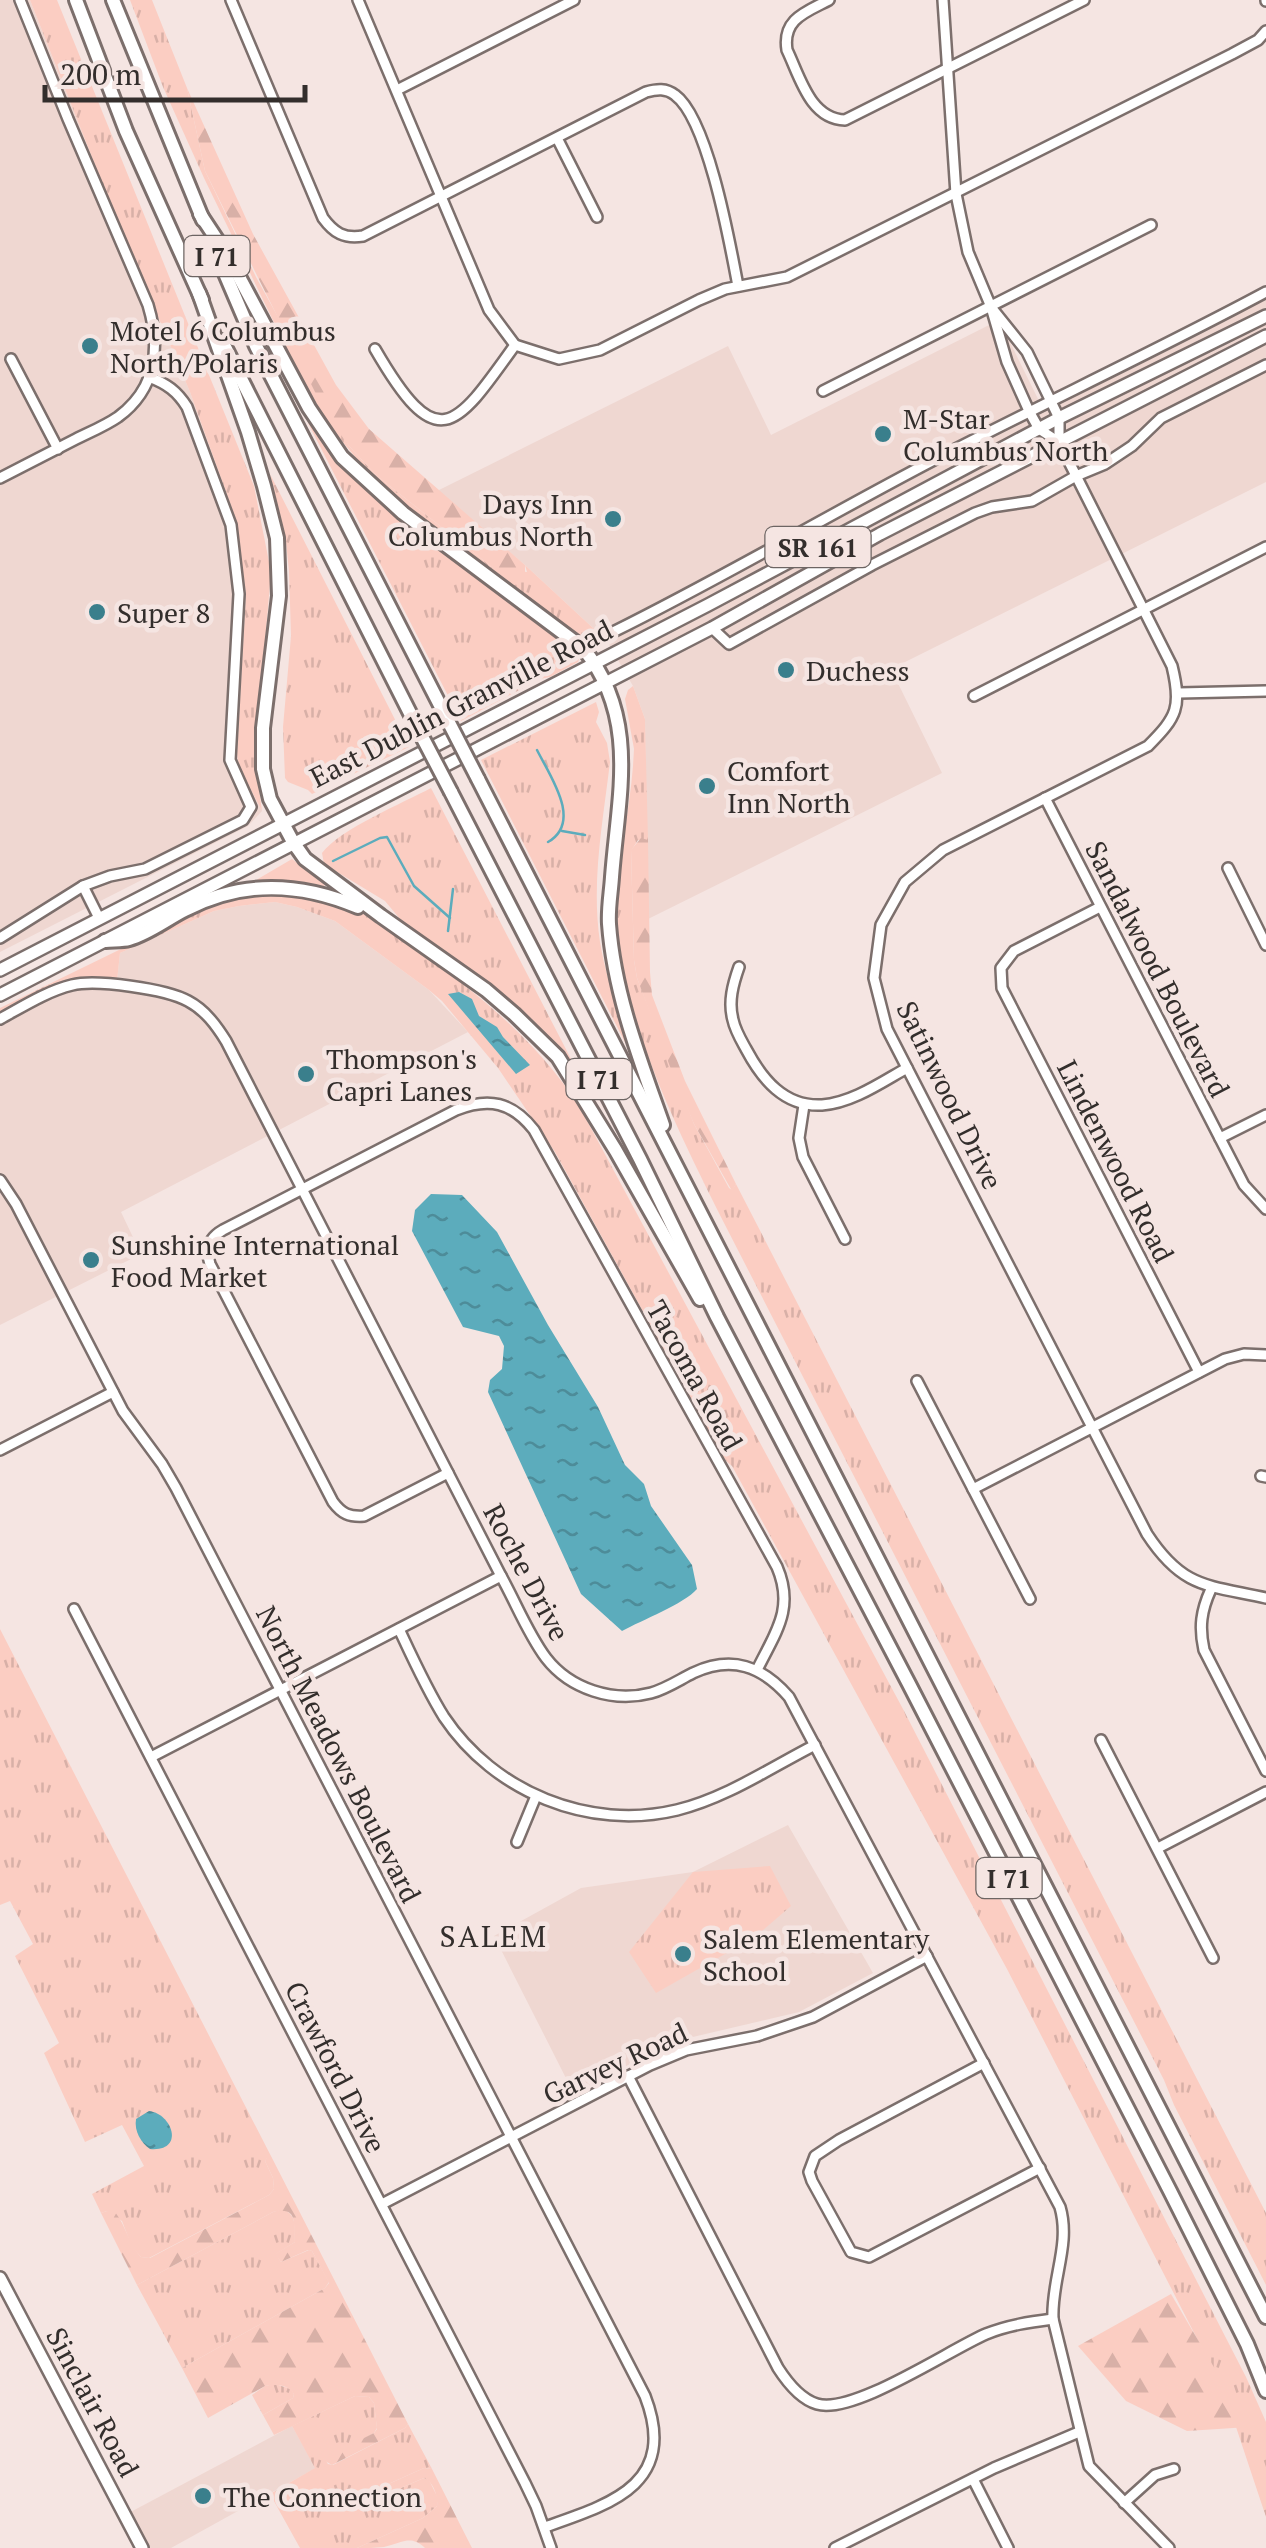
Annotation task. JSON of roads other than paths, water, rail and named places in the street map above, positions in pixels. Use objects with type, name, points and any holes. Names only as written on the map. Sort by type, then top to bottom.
[{"type":"highway","name":"I 71","points":[[76,0],[126,131],[199,293],[744,1369],[1161,2174],[1247,2344],[1266,2391]]},
{"type":"highway","name":"I 71","points":[[113,0],[256,346],[1266,2317]]},
{"type":"highway","points":[[200,214],[229,258],[309,408],[342,456],[404,513],[583,648],[606,681],[622,742],[609,918],[612,951],[624,1007],[679,1170]]},
{"type":"highway","points":[[199,293],[248,432],[277,538],[279,596],[263,749],[270,798],[282,823],[305,859],[318,871],[486,990],[558,1058],[744,1369]]},
{"type":"highway","points":[[105,941],[128,940],[206,899],[248,888],[307,890],[380,916]]},
{"type":"main road","name":"East Dublin Granville Road","points":[[0,970],[596,663],[1059,418],[1266,316]]},
{"type":"main road","name":"East Dublin Granville Road","points":[[0,995],[712,628],[880,534],[1266,336]]},
{"type":"main road","name":"Sinclair Road","points":[[0,2278],[142,2548]]},
{"type":"street","points":[[0,478],[116,419],[137,398],[149,377],[156,352],[148,306],[20,0]]},
{"type":"street","points":[[231,0],[323,218],[341,236],[363,236],[646,92],[666,90],[680,98],[714,174],[738,286]]},
{"type":"street","points":[[358,0],[490,310],[515,345],[559,358],[600,350],[698,300],[802,270],[1232,54],[1266,31]]},
{"type":"street","points":[[396,90],[574,0]]},
{"type":"street","points":[[829,0],[794,20],[787,30],[786,50],[814,105],[834,120],[852,117],[1084,0]]},
{"type":"street","points":[[943,0],[956,194],[968,252],[1006,362],[1029,411],[1040,428],[1059,442]]},
{"type":"street","points":[[557,138],[597,217]]},
{"type":"street","points":[[823,391],[1151,225]]},
{"type":"street","name":"East Dublin Granville Road","points":[[615,631],[1050,400],[1266,292]]},
{"type":"street","points":[[990,307],[1027,352],[1059,418],[1059,442],[1172,666],[1179,693],[1266,691]]},
{"type":"street","points":[[375,349],[412,405],[431,420],[447,422],[463,412],[483,390],[515,345]]},
{"type":"street","points":[[10,359],[58,449]]},
{"type":"street","points":[[712,628],[729,644],[975,513],[1032,501],[1119,456],[1161,418],[1266,364]]},
{"type":"street","points":[[0,938],[83,886],[144,869],[244,820],[251,806],[230,760],[239,594],[231,524],[187,407],[167,384],[149,377]]},
{"type":"street","points":[[836,515],[846,532]]},
{"type":"street","points":[[974,696],[1266,547]]},
{"type":"street","name":"Satinwood Drive","points":[[1179,693],[1170,724],[1148,746],[943,850],[906,882],[881,926],[874,978],[887,1028],[1159,1553],[1190,1578],[1211,1588],[1266,1598]]},
{"type":"street","name":"Sandalwood Boulevard","points":[[1045,798],[1244,1185],[1266,1209]]},
{"type":"street","points":[[1228,868],[1266,945]]},
{"type":"street","points":[[83,886],[99,918]]},
{"type":"street","name":"Lindenwood Road","points":[[1100,906],[1014,951],[1001,968],[1002,988],[1199,1372]]},
{"type":"street","points":[[738,967],[731,993],[732,1019],[767,1083],[786,1097],[804,1105],[826,1105],[846,1100],[907,1068]]},
{"type":"street","name":"Roche Drive","points":[[0,1019],[72,985],[91,983],[159,992],[188,1001],[212,1019],[546,1658],[577,1684],[612,1696],[650,1693],[709,1667],[726,1664],[757,1670]]},
{"type":"street","name":"Tacoma Road","points":[[302,1190],[473,1104],[492,1103],[516,1112],[534,1130],[777,1567],[784,1606],[780,1624],[757,1670]]},
{"type":"street","points":[[804,1105],[799,1138],[803,1157],[844,1240]]},
{"type":"street","points":[[1220,1138],[1266,1115]]},
{"type":"street","name":"North Meadows Boulevard","points":[[0,1180],[112,1392],[176,1488],[645,2396],[654,2444],[650,2459],[628,2492],[545,2528]]},
{"type":"street","points":[[302,1190],[223,1230],[209,1243],[207,1254],[332,1502],[340,1512],[364,1516],[448,1472]]},
{"type":"street","points":[[973,1489],[1225,1359],[1244,1354],[1266,1356]]},
{"type":"street","points":[[917,1381],[1030,1599]]},
{"type":"street","points":[[0,1450],[112,1392]]},
{"type":"street","points":[[151,1757],[502,1576]]},
{"type":"street","points":[[1211,1588],[1199,1628],[1204,1650],[1266,1771]]},
{"type":"street","name":"Crawford Drive","points":[[74,1609],[525,2482],[551,2548]]},
{"type":"street","points":[[399,1629],[436,1704],[485,1764],[536,1796],[590,1813],[639,1816],[676,1810],[724,1793],[814,1746]]},
{"type":"street","points":[[757,1670],[775,1681],[789,1697],[1060,2207],[1065,2241],[1057,2270],[1053,2318],[1089,2466],[1169,2548]]},
{"type":"street","points":[[1101,1740],[1214,1958]]},
{"type":"street","points":[[1158,1848],[1266,1792]]},
{"type":"street","points":[[517,1842],[536,1796]]},
{"type":"street","name":"Garvey Road","points":[[382,2204],[628,2076],[686,2050],[757,2036],[813,2017],[927,1956]]},
{"type":"street","points":[[984,2063],[821,2150],[811,2164],[812,2181],[830,2216],[851,2252],[869,2258],[1040,2168]]},
{"type":"street","points":[[628,2076],[778,2368],[794,2390],[817,2404],[841,2404],[863,2397],[984,2335],[1053,2318]]},
{"type":"street","points":[[835,2548],[973,2479],[1079,2432]]},
{"type":"street","points":[[1124,2503],[1156,2475],[1174,2469]]},
{"type":"street","points":[[973,2479],[1008,2548]]},
{"type":"water","points":[[459,992],[472,999],[479,1016],[497,1027],[530,1065],[516,1074],[448,994]]},
{"type":"water","points":[[431,1194],[462,1195],[497,1232],[598,1407],[625,1465],[644,1484],[651,1506],[692,1565],[697,1589],[683,1600],[622,1631],[581,1594],[488,1392],[490,1380],[502,1369],[504,1346],[499,1336],[463,1327],[412,1231],[415,1210]]},
{"type":"water","points":[[149,2111],[169,2125],[172,2132],[168,2145],[150,2149],[141,2140],[136,2119]]},
{"type":"waterway","points":[[537,750],[563,811],[563,823],[548,842]]},
{"type":"waterway","points":[[562,831],[585,835]]},
{"type":"waterway","points":[[333,861],[387,837],[414,886],[450,918]]},
{"type":"waterway","points":[[448,931],[453,889]]},
{"type":"place","name":"Motel 6 Columbus North/Polaris","points":[[90,346]]},
{"type":"place","name":"M-Star Columbus North","points":[[883,434]]},
{"type":"place","name":"Days Inn Columbus North","points":[[613,519]]},
{"type":"place","name":"Super 8","points":[[97,612]]},
{"type":"place","name":"Duchess","points":[[786,670]]},
{"type":"place","name":"Comfort Inn North","points":[[707,786]]},
{"type":"place","name":"Thompson's Capri Lanes","points":[[306,1074]]},
{"type":"place","name":"Sunshine International Food Market","points":[[91,1260]]},
{"type":"place","name":"Salem Elementary School","points":[[683,1954]]},
{"type":"place","name":"The Connection","points":[[203,2496]]},
{"type":"district","name":"SALEM","points":[[494,1936]]}]
